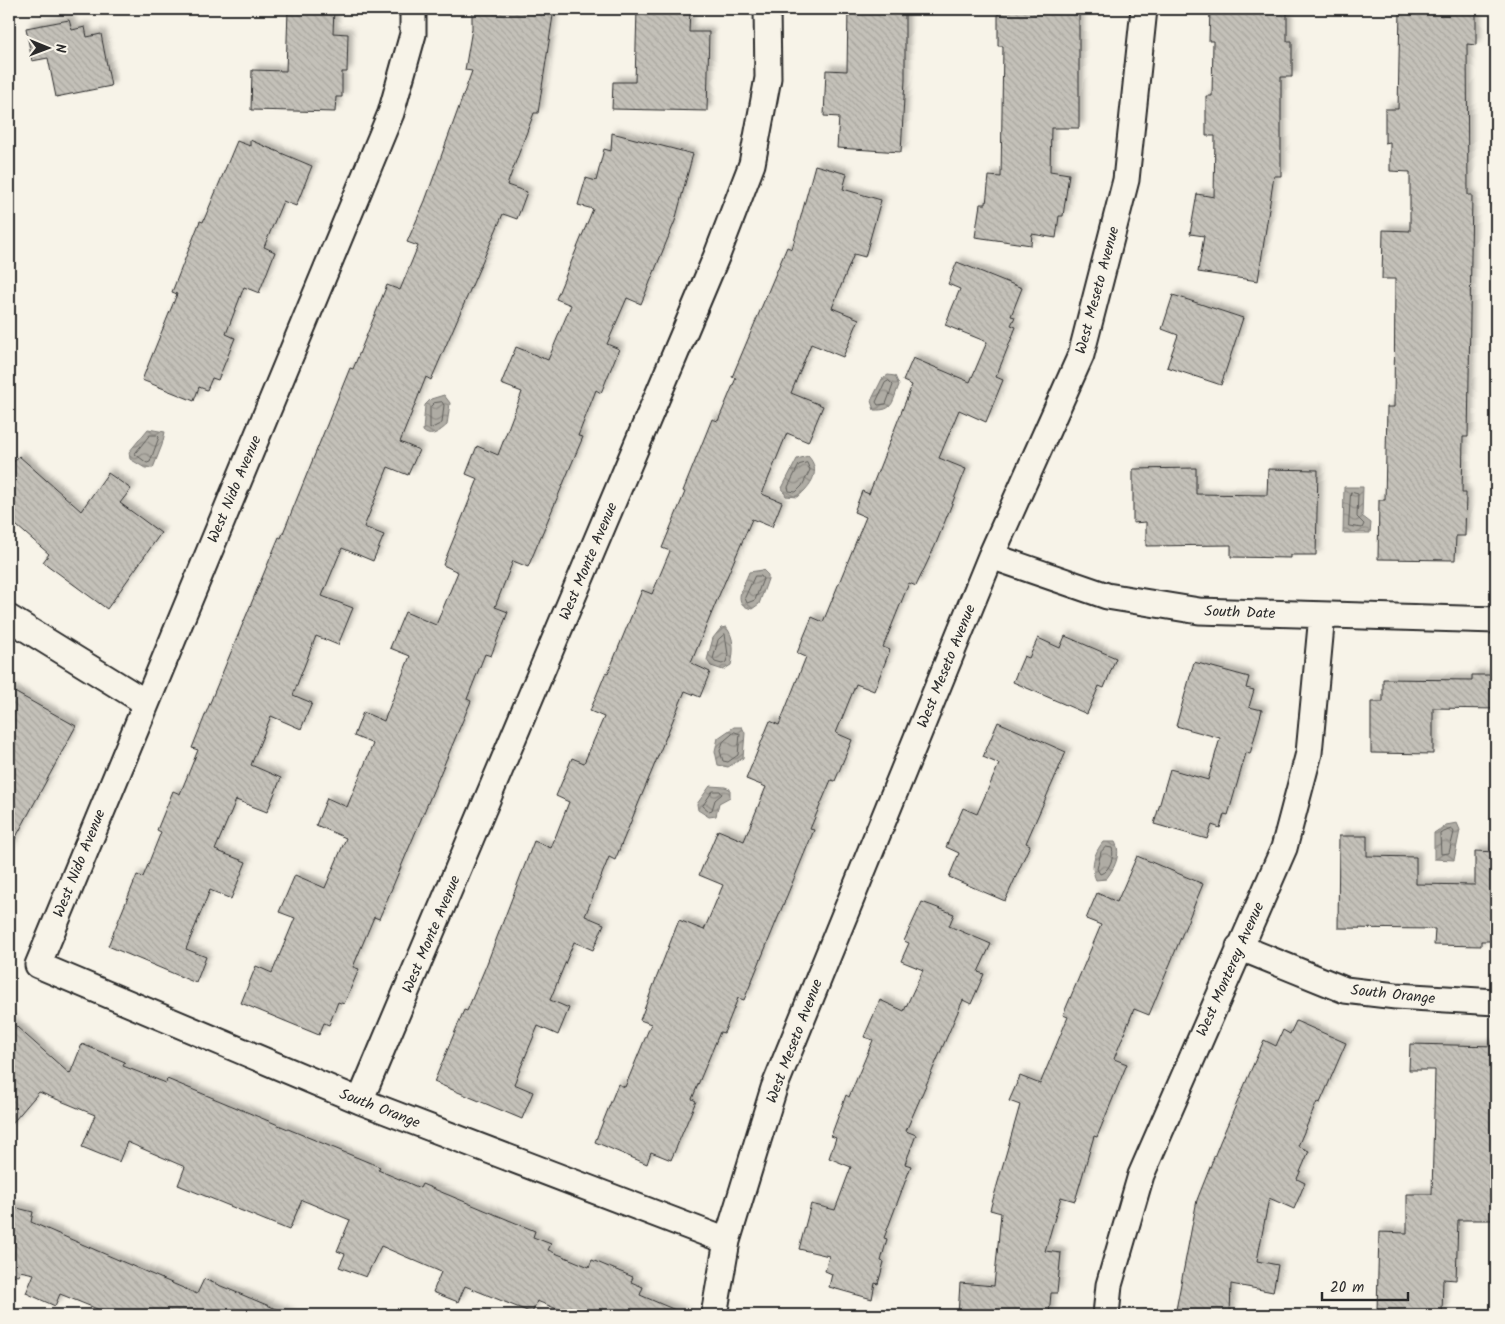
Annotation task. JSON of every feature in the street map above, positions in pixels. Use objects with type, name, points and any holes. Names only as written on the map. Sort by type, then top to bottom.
[{"type":"street","name":"West Nido Avenue","points":[[38,965],[145,702],[391,113],[413,34],[413,9]]},
{"type":"street","name":"West Monte Avenue","points":[[360,1101],[705,282],[752,164],[768,78],[767,9]]},
{"type":"street","name":"West Meseto Avenue","points":[[714,1315],[727,1241],[774,1088],[991,556],[1081,355],[1126,180],[1144,9]]},
{"type":"street","name":"South Date","points":[[991,556],[1107,596],[1199,611],[1496,620]]},
{"type":"street","name":"West Monterey Avenue","points":[[1106,1315],[1109,1285],[1141,1175],[1239,947],[1284,848],[1309,753],[1322,615]]},
{"type":"street","points":[[9,618],[145,702]]},
{"type":"street","name":"South Orange","points":[[1239,947],[1345,990],[1396,996],[1496,1002]]},
{"type":"street","name":"South Orange","points":[[38,965],[360,1101],[727,1241]]},
{"type":"water","points":[[888,375],[895,376],[899,385],[893,401],[885,409],[874,410],[871,401],[882,379]]},
{"type":"water","points":[[444,395],[450,403],[447,425],[435,433],[426,433],[423,431],[425,405],[431,399]]},
{"type":"water","points":[[148,429],[165,432],[153,468],[145,468],[130,459],[129,452]]},
{"type":"water","points":[[808,456],[814,467],[811,483],[798,497],[786,496],[782,488],[797,459]]},
{"type":"water","points":[[1344,487],[1363,487],[1362,516],[1371,523],[1370,533],[1343,533]]},
{"type":"water","points":[[763,570],[768,575],[768,579],[759,604],[752,609],[745,607],[740,599],[740,594],[749,572]]},
{"type":"water","points":[[726,627],[731,636],[733,650],[731,665],[723,670],[711,666],[707,660],[713,638],[721,628]]},
{"type":"water","points":[[734,727],[742,727],[745,733],[743,758],[728,767],[718,765],[715,751],[718,738]]},
{"type":"water","points":[[710,786],[730,789],[730,797],[719,803],[716,816],[709,817],[698,810],[697,804]]},
{"type":"water","points":[[1457,823],[1460,830],[1454,860],[1434,859],[1434,833],[1446,825]]},
{"type":"water","points":[[1103,842],[1115,842],[1118,851],[1112,871],[1106,879],[1096,880],[1093,865],[1097,851]]},
{"type":"building","points":[[288,9],[334,9],[333,33],[348,34],[347,72],[342,72],[342,97],[336,97],[335,112],[251,110],[252,70],[286,71]]},
{"type":"building","points":[[472,9],[554,9],[538,113],[534,113],[507,185],[527,192],[517,219],[503,214],[431,380],[426,377],[400,442],[419,450],[408,475],[388,467],[364,527],[384,535],[373,561],[342,548],[322,596],[353,608],[338,645],[316,636],[293,695],[312,703],[301,729],[271,716],[251,765],[281,778],[267,812],[236,800],[215,850],[246,862],[231,899],[210,890],[186,949],[206,957],[196,983],[108,946],[137,875],[143,877],[161,832],[157,830],[173,791],[180,794],[198,750],[192,748],[279,537],[281,538],[350,368],[353,369],[387,285],[400,290],[418,246],[407,242],[425,201],[472,71],[465,70],[472,29]]},
{"type":"building","points":[[637,9],[690,9],[689,32],[709,32],[707,111],[612,109],[613,82],[635,82]]},
{"type":"building","points":[[848,9],[905,9],[905,80],[901,152],[837,148],[839,117],[824,116],[826,70],[847,71]]},
{"type":"building","points":[[998,9],[1079,9],[1079,128],[1051,128],[1050,171],[1069,174],[1063,216],[1059,216],[1056,238],[1032,234],[1031,245],[975,237],[980,204],[986,204],[989,176],[1001,177],[1003,46],[998,46]]},
{"type":"building","points":[[1210,9],[1287,11],[1287,41],[1292,41],[1292,77],[1281,77],[1281,176],[1274,176],[1258,281],[1198,272],[1204,236],[1190,234],[1197,194],[1214,197],[1215,136],[1206,136],[1206,96],[1212,96],[1213,41],[1209,41]]},
{"type":"building","points":[[1400,9],[1476,9],[1476,45],[1467,44],[1468,195],[1472,195],[1468,437],[1463,437],[1462,493],[1466,493],[1465,536],[1456,536],[1455,560],[1378,559],[1379,500],[1385,500],[1387,407],[1394,407],[1395,279],[1382,279],[1383,230],[1410,231],[1410,172],[1390,171],[1390,142],[1385,143],[1385,109],[1398,109]]},
{"type":"building","points":[[69,20],[72,30],[85,27],[87,37],[101,34],[111,86],[56,97],[48,58],[32,61],[26,28]]},
{"type":"building","points":[[612,133],[693,154],[675,221],[641,304],[627,298],[607,344],[619,349],[601,393],[596,390],[578,436],[583,437],[528,567],[513,561],[495,607],[508,612],[491,656],[485,654],[467,699],[471,701],[379,919],[374,917],[353,967],[359,969],[344,1004],[338,1002],[329,1025],[324,1023],[319,1035],[241,1003],[256,966],[272,973],[295,918],[279,912],[295,875],[325,888],[346,838],[316,825],[327,798],[347,807],[373,744],[354,736],[363,712],[384,721],[410,656],[390,648],[405,612],[436,625],[458,572],[443,565],[478,479],[466,474],[477,446],[498,455],[522,392],[501,384],[516,347],[548,360],[571,305],[556,299],[593,209],[578,205],[586,178],[596,181],[604,149],[611,151]]},
{"type":"building","points":[[250,140],[312,166],[296,206],[283,201],[264,247],[275,252],[259,293],[244,287],[226,334],[235,338],[218,380],[212,378],[207,390],[199,387],[194,401],[142,380],[177,294],[172,292],[200,221],[203,222],[237,141],[250,146]]},
{"type":"building","points":[[815,165],[847,174],[843,189],[881,200],[865,257],[854,254],[832,308],[859,319],[843,357],[811,344],[791,393],[823,406],[808,442],[787,433],[762,494],[782,502],[772,527],[752,519],[717,600],[691,663],[710,672],[700,697],[685,691],[615,860],[609,857],[585,916],[604,924],[593,950],[574,942],[550,1000],[569,1008],[558,1035],[538,1026],[514,1084],[533,1092],[522,1119],[434,1082],[464,1010],[467,1011],[486,966],[534,841],[551,848],[569,802],[556,796],[572,758],[584,763],[604,717],[590,711],[606,672],[608,673],[642,590],[652,594],[670,551],[662,548],[685,492],[683,491],[712,419],[718,421],[736,378],[732,377],[787,247],[792,249]]},
{"type":"building","points":[[957,262],[1022,288],[1011,316],[1015,317],[1011,325],[1016,327],[996,377],[1003,380],[986,422],[959,410],[939,458],[966,469],[935,546],[916,586],[909,583],[883,647],[890,650],[874,691],[856,684],[836,733],[852,740],[835,781],[831,780],[810,829],[814,830],[744,1000],[738,998],[724,1033],[720,1032],[692,1099],[696,1101],[671,1160],[651,1152],[647,1164],[595,1142],[618,1084],[625,1087],[651,1024],[640,1020],[679,920],[704,930],[723,885],[699,875],[718,830],[744,841],[766,787],[746,779],[770,721],[779,725],[806,657],[797,653],[812,617],[823,622],[866,517],[854,512],[862,491],[869,494],[912,385],[903,381],[913,358],[970,382],[987,342],[945,325],[960,289],[948,284]]},
{"type":"building","points":[[1173,295],[1243,318],[1221,385],[1167,367],[1178,335],[1162,329]]},
{"type":"building","points":[[19,456],[81,511],[108,473],[131,489],[120,503],[161,533],[107,609],[43,562],[49,554],[9,519],[9,467]]},
{"type":"building","points":[[1196,468],[1196,494],[1267,495],[1268,469],[1318,470],[1316,555],[1291,555],[1291,558],[1231,557],[1231,545],[1146,546],[1146,522],[1133,523],[1133,469]]},
{"type":"building","points":[[1065,636],[1116,658],[1104,688],[1099,686],[1087,714],[1013,682],[1024,656],[1029,658],[1038,638],[1060,648]]},
{"type":"building","points":[[1194,662],[1249,677],[1246,688],[1254,690],[1249,707],[1262,710],[1250,754],[1246,753],[1228,815],[1224,814],[1220,828],[1212,825],[1207,839],[1154,824],[1170,769],[1208,780],[1220,738],[1176,726]]},
{"type":"building","points":[[1472,675],[1496,675],[1496,709],[1433,708],[1433,754],[1371,753],[1371,702],[1383,702],[1383,679],[1472,680]]},
{"type":"building","points":[[9,689],[76,726],[9,850]]},
{"type":"building","points":[[998,722],[1066,752],[1026,843],[1030,845],[1005,901],[949,877],[959,853],[946,847],[963,808],[977,814],[999,764],[983,757]]},
{"type":"building","points":[[1339,836],[1367,836],[1367,856],[1416,857],[1416,884],[1475,885],[1475,851],[1496,852],[1496,941],[1481,941],[1481,946],[1434,945],[1435,929],[1338,928]]},
{"type":"building","points":[[1137,856],[1203,884],[1149,1015],[1134,1009],[1114,1059],[1127,1064],[1097,1137],[1094,1136],[1075,1201],[1061,1197],[1045,1251],[1061,1253],[1057,1293],[1051,1293],[1049,1315],[958,1315],[960,1283],[994,1286],[1001,1213],[990,1210],[1020,1105],[1009,1101],[1020,1076],[1040,1084],[1068,1017],[1063,1015],[1101,925],[1086,919],[1097,893],[1117,902]]},
{"type":"building","points":[[922,902],[954,914],[949,926],[991,944],[978,972],[984,974],[971,1004],[963,1000],[906,1131],[916,1135],[905,1164],[911,1166],[884,1238],[887,1239],[881,1261],[884,1262],[878,1284],[875,1283],[872,1299],[829,1287],[832,1274],[825,1271],[829,1256],[799,1249],[811,1204],[835,1210],[851,1167],[829,1158],[836,1138],[831,1136],[846,1095],[849,1097],[873,1040],[864,1037],[880,1000],[904,1011],[923,970],[901,961],[909,943],[904,941]]},
{"type":"building","points":[[9,1020],[70,1074],[82,1044],[125,1062],[123,1066],[166,1083],[167,1079],[380,1167],[378,1170],[420,1188],[422,1184],[535,1231],[533,1237],[551,1244],[548,1250],[589,1267],[592,1260],[633,1277],[631,1282],[643,1287],[640,1295],[687,1315],[572,1315],[537,1301],[532,1313],[465,1286],[458,1302],[433,1292],[441,1272],[381,1246],[366,1277],[339,1267],[345,1254],[337,1251],[350,1220],[302,1200],[289,1230],[178,1185],[185,1167],[127,1142],[119,1162],[82,1147],[95,1115],[39,1092],[9,1127]]},
{"type":"building","points":[[1296,1021],[1346,1043],[1320,1103],[1317,1102],[1298,1146],[1309,1151],[1297,1179],[1305,1183],[1294,1209],[1269,1198],[1257,1261],[1278,1265],[1273,1292],[1231,1284],[1230,1315],[1175,1315],[1197,1200],[1220,1142],[1264,1040],[1276,1046],[1283,1030],[1290,1034]]},
{"type":"building","points":[[1410,1044],[1496,1046],[1496,1220],[1458,1220],[1456,1280],[1443,1279],[1442,1313],[1377,1311],[1379,1232],[1407,1233],[1407,1194],[1432,1194],[1435,1070],[1409,1070]]},
{"type":"building","points":[[9,1206],[33,1212],[31,1222],[197,1294],[204,1279],[291,1315],[112,1315],[60,1294],[55,1306],[26,1293],[34,1274],[20,1271],[19,1276],[9,1275]]}]
